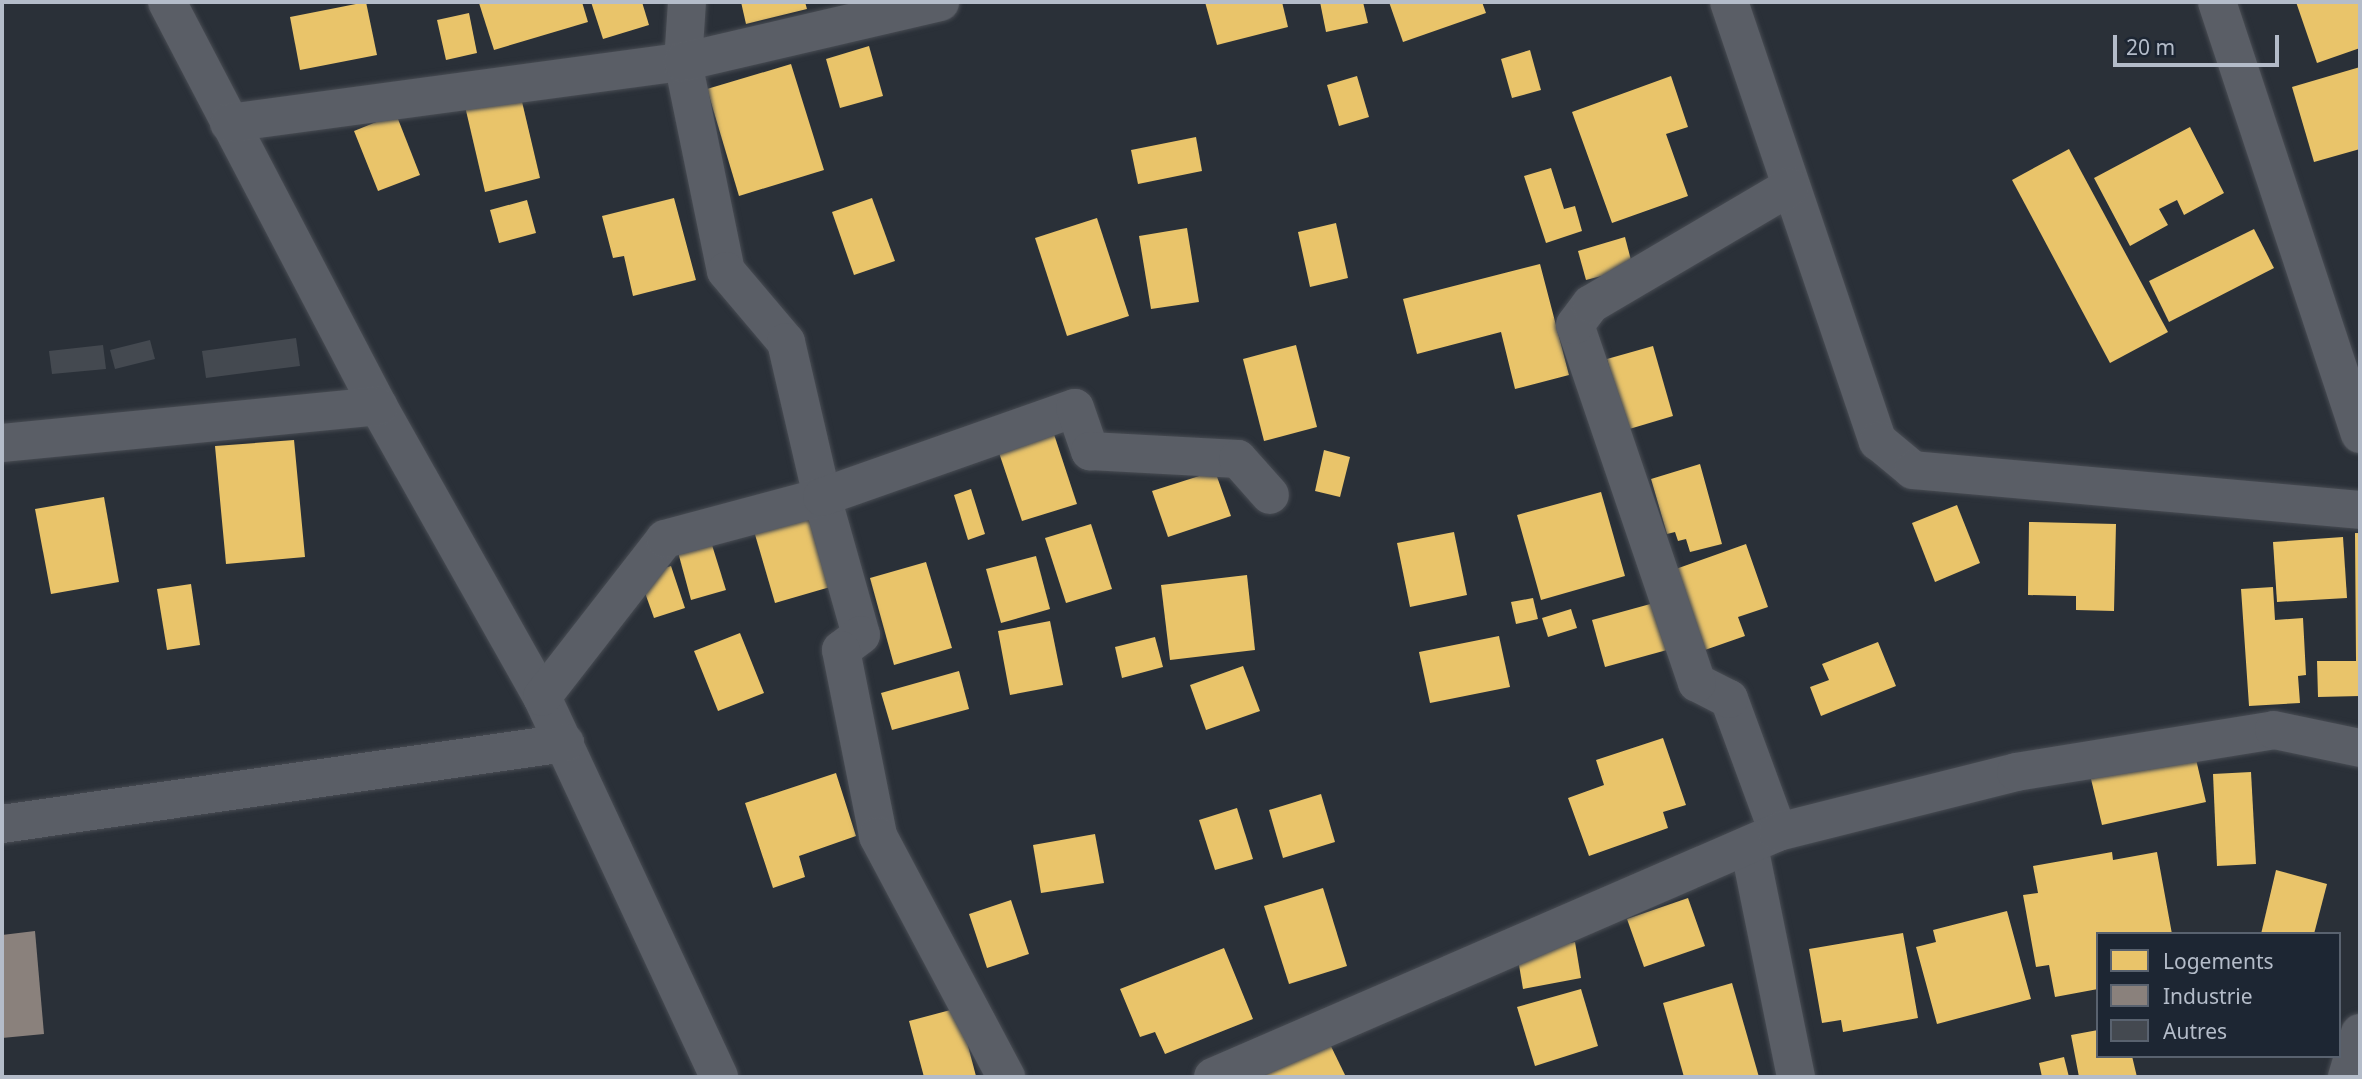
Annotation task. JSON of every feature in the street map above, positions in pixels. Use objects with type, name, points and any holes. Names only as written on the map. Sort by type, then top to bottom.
[{"type":"street","points":[[167,2],[378,406],[542,697],[719,1077]]},
{"type":"street","points":[[687,2],[683,62],[726,271],[786,342],[822,497],[861,635],[841,650],[878,835],[1006,1077]]},
{"type":"street","points":[[229,124],[683,62],[940,2]]},
{"type":"street","points":[[1729,2],[1878,441],[1913,470],[2360,510]]},
{"type":"street","points":[[2217,2],[2360,433]]},
{"type":"street","points":[[1790,187],[1591,304],[1575,325],[1697,683],[1730,699],[1763,839],[1796,1077]]},
{"type":"street","points":[[2,443],[378,406]]},
{"type":"street","points":[[542,697],[665,539],[822,497],[1075,408],[1090,451],[1238,459],[1270,495]]},
{"type":"street","points":[[1213,1077],[1763,839],[2016,772],[2274,730],[2360,748]]},
{"type":"street","points":[[2,824],[565,743]]},
{"type":"street","points":[[2347,1077],[2360,1033]]},
{"type":"building: Logements","points":[[366,2],[377,55],[300,70],[290,17]]},
{"type":"building: Logements","points":[[582,2],[588,22],[494,50],[479,3]]},
{"type":"building: Logements","points":[[591,2],[642,2],[649,25],[603,39]]},
{"type":"building: Logements","points":[[741,2],[805,2],[807,9],[746,24]]},
{"type":"building: Logements","points":[[1205,2],[1282,2],[1288,27],[1217,45]]},
{"type":"building: Logements","points":[[1320,2],[1363,2],[1368,23],[1326,32]]},
{"type":"building: Logements","points":[[1389,2],[1482,2],[1486,13],[1403,42]]},
{"type":"building: Logements","points":[[2296,2],[2360,2],[2360,48],[2317,63]]},
{"type":"building: Logements","points":[[469,13],[477,53],[446,60],[437,20]]},
{"type":"building: Logements","points":[[869,46],[883,96],[840,108],[826,59]]},
{"type":"building: Logements","points":[[1530,50],[1541,90],[1512,98],[1501,59]]},
{"type":"building: Logements","points":[[791,64],[824,170],[739,196],[707,89]]},
{"type":"building: Logements","points":[[2360,67],[2360,149],[2314,162],[2292,87]]},
{"type":"building: Logements","points":[[1357,76],[1369,117],[1339,126],[1327,85]]},
{"type":"building: Logements","points":[[1671,76],[1688,127],[1666,134],[1688,196],[1612,223],[1572,112]]},
{"type":"building: Logements","points":[[519,89],[540,178],[485,192],[464,102]]},
{"type":"building: Logements","points":[[396,114],[420,175],[378,191],[354,131]]},
{"type":"building: Logements","points":[[2190,127],[2224,193],[2184,215],[2177,200],[2159,209],[2168,225],[2130,246],[2094,178]]},
{"type":"building: Logements","points":[[1196,137],[1202,171],[1138,184],[1131,150]]},
{"type":"building: Logements","points":[[2069,149],[2168,332],[2110,363],[2012,180]]},
{"type":"building: Logements","points":[[1551,168],[1564,209],[1575,206],[1582,231],[1546,243],[1524,176]]},
{"type":"building: Logements","points":[[674,198],[696,280],[633,296],[624,256],[613,258],[602,216]]},
{"type":"building: Logements","points":[[872,198],[895,261],[854,275],[832,212]]},
{"type":"building: Logements","points":[[527,200],[536,233],[499,243],[490,210]]},
{"type":"building: Logements","points":[[1097,218],[1129,316],[1067,336],[1035,238]]},
{"type":"building: Logements","points":[[1336,223],[1348,278],[1310,287],[1298,232]]},
{"type":"building: Logements","points":[[1187,228],[1199,302],[1151,309],[1139,236]]},
{"type":"building: Logements","points":[[2254,229],[2274,268],[2169,322],[2149,281]]},
{"type":"building: Logements","points":[[1625,237],[1633,268],[1586,280],[1578,251]]},
{"type":"building: Logements","points":[[1540,264],[1569,375],[1515,389],[1501,332],[1417,354],[1403,299]]},
{"type":"building: Logements","points":[[1296,345],[1317,427],[1264,441],[1243,359]]},
{"type":"building: Logements","points":[[1653,346],[1673,416],[1626,430],[1607,359]]},
{"type":"building: Logements","points":[[1046,410],[1077,504],[1022,521],[991,429]]},
{"type":"building: Logements","points":[[294,440],[305,557],[226,564],[215,446]]},
{"type":"building: Logements","points":[[1324,450],[1350,457],[1340,497],[1315,491]]},
{"type":"building: Logements","points":[[1700,464],[1722,544],[1690,552],[1686,539],[1678,541],[1675,532],[1667,534],[1651,479]]},
{"type":"building: Logements","points":[[1215,471],[1231,516],[1168,537],[1152,491]]},
{"type":"building: Logements","points":[[971,489],[985,534],[968,540],[954,495]]},
{"type":"building: Logements","points":[[1601,492],[1625,576],[1541,600],[1517,515]]},
{"type":"building: Logements","points":[[811,496],[837,585],[775,603],[749,514]]},
{"type":"building: Logements","points":[[104,497],[119,582],[51,594],[35,509]]},
{"type":"building: Logements","points":[[1957,505],[1980,563],[1935,582],[1912,523]]},
{"type":"building: Logements","points":[[2029,522],[2116,524],[2114,611],[2076,610],[2076,596],[2028,595]]},
{"type":"building: Logements","points":[[1091,524],[1112,589],[1066,603],[1045,538]]},
{"type":"building: Logements","points":[[708,532],[726,590],[691,600],[675,541]]},
{"type":"building: Logements","points":[[1454,532],[1467,595],[1410,607],[1397,543]]},
{"type":"building: Logements","points":[[2355,533],[2360,533],[2360,696],[2318,697],[2317,661],[2356,661]]},
{"type":"building: Logements","points":[[2343,537],[2347,598],[2277,602],[2273,542]]},
{"type":"building: Logements","points":[[1746,544],[1768,607],[1738,617],[1745,636],[1702,651],[1673,570]]},
{"type":"building: Logements","points":[[1036,556],[1050,609],[1001,623],[986,569]]},
{"type":"building: Logements","points":[[926,562],[952,648],[894,665],[870,578]]},
{"type":"building: Logements","points":[[671,566],[685,608],[654,618],[639,576]]},
{"type":"building: Logements","points":[[1247,575],[1255,650],[1170,660],[1161,585]]},
{"type":"building: Logements","points":[[191,584],[200,645],[167,650],[157,589]]},
{"type":"building: Logements","points":[[2273,587],[2275,620],[2303,618],[2306,675],[2298,676],[2300,703],[2249,706],[2241,589]]},
{"type":"building: Logements","points":[[1533,598],[1538,619],[1516,624],[1511,602]]},
{"type":"building: Logements","points":[[1654,603],[1667,650],[1605,667],[1592,620]]},
{"type":"building: Logements","points":[[1571,609],[1577,628],[1548,637],[1542,618]]},
{"type":"building: Logements","points":[[1050,621],[1063,685],[1010,695],[998,631]]},
{"type":"building: Logements","points":[[740,633],[764,693],[718,711],[694,651]]},
{"type":"building: Logements","points":[[1499,636],[1510,687],[1430,703],[1419,652]]},
{"type":"building: Logements","points":[[1155,637],[1163,667],[1122,678],[1115,647]]},
{"type":"building: Logements","points":[[1878,642],[1896,686],[1821,716],[1810,687],[1829,680],[1822,664]]},
{"type":"building: Logements","points":[[1243,666],[1260,711],[1206,730],[1190,685]]},
{"type":"building: Logements","points":[[959,671],[969,709],[892,730],[881,693]]},
{"type":"building: Logements","points":[[1663,738],[1686,805],[1663,812],[1668,828],[1589,856],[1568,798],[1604,785],[1596,760]]},
{"type":"building: Logements","points":[[2195,755],[2206,802],[2102,825],[2091,779]]},
{"type":"building: Logements","points":[[2251,772],[2256,864],[2217,866],[2213,774]]},
{"type":"building: Logements","points":[[836,773],[856,836],[799,856],[805,877],[773,888],[745,803]]},
{"type":"building: Logements","points":[[1321,794],[1335,842],[1283,858],[1269,810]]},
{"type":"building: Logements","points":[[1237,808],[1253,859],[1215,870],[1199,820]]},
{"type":"building: Logements","points":[[1095,834],[1104,883],[1041,893],[1033,845]]},
{"type":"building: Logements","points":[[2112,852],[2113,860],[2157,852],[2172,932],[2096,932],[2096,989],[2055,997],[2049,965],[2036,967],[2023,895],[2038,893],[2033,866]]},
{"type":"building: Logements","points":[[2276,870],[2327,884],[2315,932],[2261,932]]},
{"type":"building: Logements","points":[[1323,888],[1347,966],[1289,984],[1264,906]]},
{"type":"building: Logements","points":[[1688,898],[1705,946],[1644,967],[1627,919]]},
{"type":"building: Logements","points":[[1011,900],[1029,954],[987,968],[969,914]]},
{"type":"building: Logements","points":[[2007,911],[2031,999],[1937,1024],[1916,947],[1936,942],[1933,930]]},
{"type":"building: Logements","points":[[1903,933],[1918,1018],[1843,1032],[1841,1020],[1822,1023],[1809,949]]},
{"type":"building: Logements","points":[[1575,942],[1581,978],[1523,989],[1517,953]]},
{"type":"building: Logements","points":[[1224,948],[1253,1019],[1165,1054],[1155,1032],[1140,1037],[1120,989]]},
{"type":"building: Logements","points":[[1732,983],[1759,1077],[1684,1077],[1663,1003]]},
{"type":"building: Logements","points":[[1581,989],[1598,1046],[1535,1066],[1517,1007]]},
{"type":"building: Logements","points":[[958,1008],[976,1076],[924,1077],[909,1021]]},
{"type":"building: Logements","points":[[2096,1030],[2096,1058],[2132,1058],[2137,1077],[2079,1077],[2071,1035]]},
{"type":"building: Logements","points":[[1325,1034],[1346,1077],[1267,1077],[1261,1065]]},
{"type":"building: Logements","points":[[2064,1057],[2069,1077],[2042,1077],[2039,1063]]},
{"type":"building: Industrie","points":[[35,931],[44,1034],[2,1038],[2,935]]},
{"type":"building: Autres","points":[[296,338],[300,366],[206,378],[202,351]]},
{"type":"building: Autres","points":[[150,340],[155,359],[115,369],[110,350]]},
{"type":"building: Autres","points":[[103,345],[106,369],[52,374],[49,351]]}]
